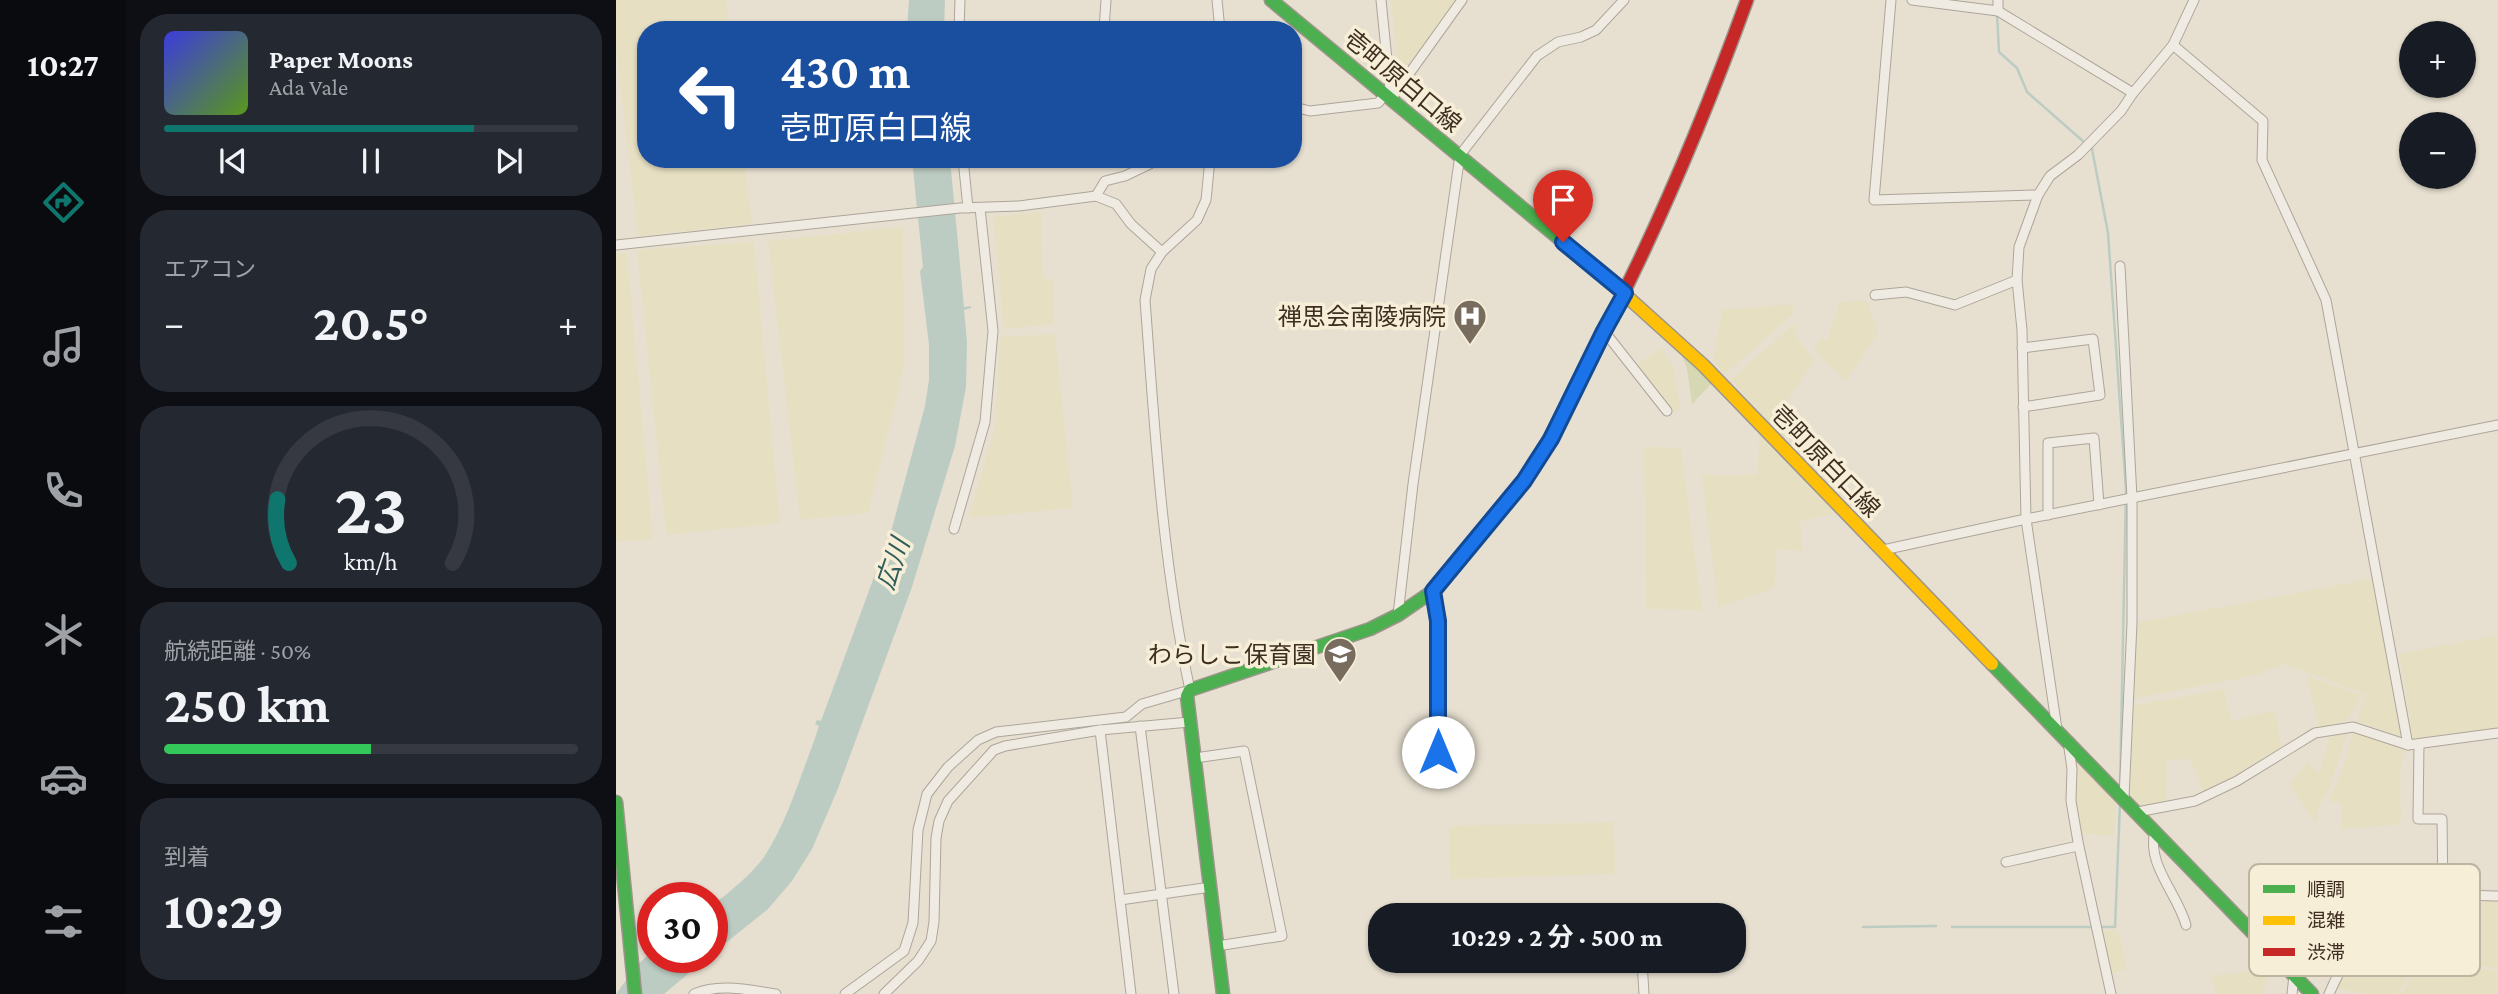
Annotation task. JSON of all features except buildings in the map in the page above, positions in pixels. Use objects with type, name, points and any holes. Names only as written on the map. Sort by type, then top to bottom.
[{"type":"main road","name":"壱町原白口線","points":[[1271,0],[1297,21]]},
{"type":"main road","points":[[1223,994],[1187,696],[1189,690],[1370,629],[1398,615],[1433,591],[1524,481],[1551,439],[1625,293],[1719,78],[1747,0]]},
{"type":"main road","name":"壱町原白口線","points":[[1302,25],[1625,293],[1703,365],[2249,928]]},
{"type":"main road","points":[[616,802],[635,994]]},
{"type":"main road","name":"壱町原白口線","points":[[2295,976],[2312,994]]},
{"type":"street","points":[[959,21],[960,0]]},
{"type":"street","points":[[1105,21],[1106,0]]},
{"type":"street","points":[[1217,0],[1219,21]]},
{"type":"street","points":[[1381,0],[1388,96]]},
{"type":"street","points":[[1302,109],[1311,111],[1378,103],[1388,96],[1462,0]]},
{"type":"street","points":[[1398,615],[1415,470],[1460,155],[1537,56],[1558,42],[1581,37],[1595,30],[1624,0]]},
{"type":"street","points":[[1891,0],[1874,200],[2038,195]]},
{"type":"street","points":[[1912,0],[1998,11],[2133,93]]},
{"type":"street","points":[[1998,0],[1998,11]]},
{"type":"street","points":[[2057,729],[2026,519],[2022,348],[2017,280],[2019,247],[2038,195],[2050,176],[2078,155],[2121,111],[2174,45],[2194,0]]},
{"type":"street","points":[[2174,45],[2263,121],[2262,160],[2326,300],[2408,745]]},
{"type":"street","points":[[963,168],[964,208]]},
{"type":"street","points":[[1096,196],[1105,181],[1144,168]]},
{"type":"street","points":[[845,994],[904,951],[913,923],[920,812],[927,794],[948,767],[978,740],[996,732],[1126,716],[1142,704],[1189,690],[1175,623],[1160,509],[1145,300],[1151,269],[1162,252],[1197,220],[1206,200],[1209,168]]},
{"type":"street","points":[[616,245],[1096,196],[1116,204],[1131,224],[1162,252]]},
{"type":"street","points":[[954,529],[985,422],[993,331],[980,208]]},
{"type":"street","points":[[2120,266],[2132,498],[2132,623],[2124,798]]},
{"type":"street","points":[[1875,295],[1906,292],[1955,305],[2017,280]]},
{"type":"street","points":[[1604,331],[1667,411]]},
{"type":"street","points":[[2022,348],[2093,339],[2100,395],[2023,407]]},
{"type":"street","points":[[1884,550],[2048,514],[2498,425]]},
{"type":"street","points":[[2048,514],[2048,443],[2095,438],[2099,505]]},
{"type":"street","points":[[1433,591],[1438,621],[1438,752]]},
{"type":"street","points":[[884,994],[918,961],[931,941],[939,821],[948,801],[994,750],[1026,741],[1100,730],[1190,722]]},
{"type":"street","points":[[1140,726],[1174,994]]},
{"type":"street","points":[[2137,812],[2194,801],[2237,781],[2315,733],[2353,727],[2408,745],[2498,733]]},
{"type":"street","points":[[1100,730],[1131,994]]},
{"type":"street","points":[[2068,741],[2072,769],[2071,800],[2078,846],[2111,994]]},
{"type":"street","points":[[2419,744],[2418,819],[2442,819],[2443,864]]},
{"type":"street","points":[[1195,758],[1244,751],[1282,936],[1217,946]]},
{"type":"street","points":[[2155,831],[2152,845],[2165,882],[2182,909],[2186,925]]},
{"type":"street","points":[[2006,862],[2078,846]]},
{"type":"street","points":[[1120,900],[1211,887]]},
{"type":"street","points":[[2480,896],[2498,896]]},
{"type":"street","points":[[1643,973],[1644,994]]},
{"type":"street","points":[[2292,994],[2294,976]]},
{"type":"street","points":[[2329,994],[2337,976]]},
{"type":"street","points":[[694,994],[704,989],[722,987],[776,994]]},
{"type":"shaded area","points":[[616,0],[726,0],[728,21],[637,21],[637,168],[745,168],[752,224],[638,236],[616,47]]},
{"type":"shaded area","points":[[1391,0],[1455,0],[1399,83]]},
{"type":"shaded area","points":[[1041,212],[1043,277],[1054,282],[1053,324],[1004,329],[993,217]]},
{"type":"shaded area","points":[[903,227],[904,368],[868,513],[800,520],[768,241]]},
{"type":"shaded area","points":[[754,242],[780,523],[666,535],[637,250]]},
{"type":"shaded area","points":[[627,253],[653,539],[616,542],[616,254]]},
{"type":"shaded area","points":[[1867,301],[1878,332],[1846,381],[1814,351],[1820,338],[1827,341],[1840,302]]},
{"type":"shaded area","points":[[1793,304],[1792,315],[1724,375],[1713,359],[1722,310]]},
{"type":"shaded area","points":[[1794,324],[1799,340],[1814,361],[1783,407],[1795,422],[1784,437],[1730,380]]},
{"type":"shaded area","points":[[1055,334],[1073,508],[969,518],[995,428],[1000,337]]},
{"type":"shaded area","points":[[1661,349],[1674,368],[1680,406],[1674,413],[1636,364]]},
{"type":"shaded area","points":[[1760,433],[1840,512],[1800,522],[1803,551],[1777,549],[1774,588],[1718,607],[1702,475],[1757,475]]},
{"type":"shaded area","points":[[1644,447],[1681,448],[1702,610],[1646,609]]},
{"type":"shaded area","points":[[2374,578],[2403,734],[2399,736],[2357,721],[2365,694],[2284,664],[2257,675],[2132,699],[2132,623]]},
{"type":"shaded area","points":[[2498,635],[2498,730],[2413,738],[2399,654]]},
{"type":"shaded area","points":[[2307,676],[2362,695],[2347,721],[2319,728]]},
{"type":"shaded area","points":[[2224,689],[2232,721],[2275,710],[2281,748],[2204,793],[2190,759],[2167,760],[2166,801],[2136,806],[2128,797],[2131,706]]},
{"type":"shaded area","points":[[2348,731],[2328,792],[2318,807],[2316,824],[2290,785],[2308,761],[2319,773],[2331,733]]},
{"type":"shaded area","points":[[2353,733],[2366,735],[2405,750],[2400,769],[2401,819],[2396,825],[2341,829],[2341,802],[2329,800],[2344,766]]},
{"type":"shaded area","points":[[2074,753],[2117,799],[2114,836],[2079,833],[2073,801],[2077,780]]},
{"type":"shaded area","points":[[1614,822],[1615,874],[1450,879],[1449,826]]},
{"type":"shaded area","points":[[2480,898],[2498,899],[2498,968],[2480,966]]},
{"type":"shaded area","points":[[2101,930],[2119,931],[2127,969],[2112,973]]},
{"type":"shaded area","points":[[2480,969],[2498,971],[2498,994],[2401,994],[2412,976],[2480,976]]},
{"type":"shaded area","points":[[2249,971],[2249,976],[2270,976],[2262,994],[2216,994],[2211,976]]},
{"type":"shaded area","points":[[2339,976],[2409,976],[2397,994],[2368,994],[2336,989]]},
{"type":"green space","points":[[1680,351],[1713,382],[1692,404],[1687,368]]},
{"type":"water","points":[[909,0],[945,0],[944,21],[908,21]]},
{"type":"water","name":"広川","points":[[913,168],[951,168],[964,307],[971,306],[964,310],[967,342],[966,387],[955,446],[912,587],[837,791],[812,849],[792,881],[768,909],[728,941],[728,892],[764,857],[779,830],[819,726],[815,724],[817,720],[821,721],[892,528],[925,406],[929,380],[929,345],[920,271],[923,267]]},
{"type":"water","points":[[637,965],[637,973],[689,973],[664,994],[616,994]]},
{"type":"waterway","points":[[1997,14],[1999,52],[2017,68],[2027,92],[2092,149],[2108,233],[2126,490],[2120,788]]},
{"type":"waterway","points":[[2103,927],[2115,927],[2120,803]]},
{"type":"waterway","points":[[1863,927],[1936,926]]},
{"type":"waterway","points":[[1952,927],[2092,927]]},
{"type":"traffic: fast","points":[[1271,0],[1296,21]]},
{"type":"traffic: fast","points":[[1302,26],[1602,274]]},
{"type":"traffic: fast","points":[[1223,994],[1187,696],[1190,690],[1370,629],[1398,615],[1433,591],[1507,502]]},
{"type":"traffic: fast","points":[[1992,664],[2249,929]]},
{"type":"traffic: fast","points":[[616,802],[635,994]]},
{"type":"traffic: fast","points":[[2295,976],[2312,994]]},
{"type":"traffic: slow","points":[[1602,274],[1703,365],[1992,664]]},
{"type":"traffic: jam","points":[[1507,502],[1536,462],[1560,420],[1644,251],[1715,85],[1747,0]]},
{"type":"place","name":"禅思会南陵病院","points":[[1470,346]]},
{"type":"place","name":"わらしこ保育園","points":[[1340,684]]},
{"type":"route","points":[[1438,752],[1438,621],[1433,591],[1524,481],[1551,439],[1625,293],[1563,242]]}]
